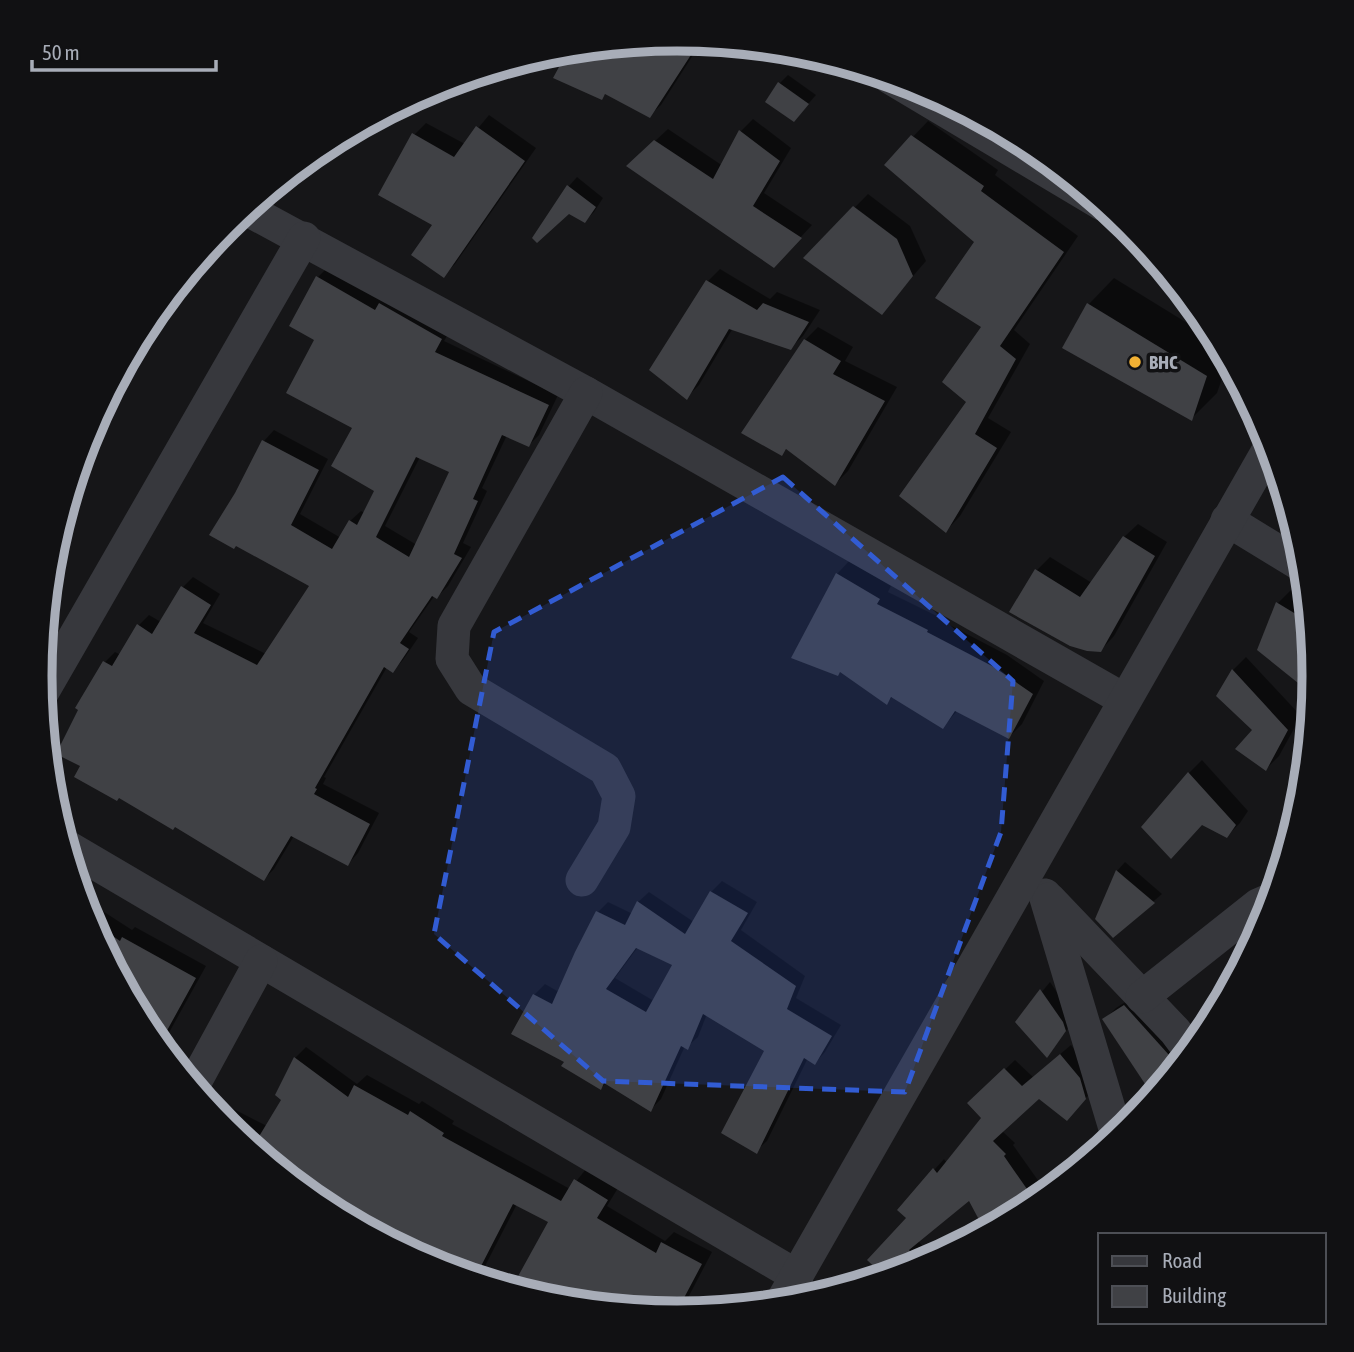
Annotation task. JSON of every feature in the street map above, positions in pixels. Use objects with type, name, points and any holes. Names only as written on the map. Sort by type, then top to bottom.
[{"type":"street","points":[[256,214],[586,393],[1125,700]]},
{"type":"street","points":[[52,676],[304,238]]},
{"type":"street","points":[[582,880],[614,827],[619,796],[605,769],[471,689],[452,659],[454,626],[586,393]]},
{"type":"street","points":[[78,853],[261,961],[789,1289],[1035,885],[1125,700],[1263,459]]},
{"type":"street","points":[[1227,520],[1291,559]]},
{"type":"street","points":[[1035,885],[1183,1042]]},
{"type":"street","points":[[1035,885],[1113,1123]]},
{"type":"street","points":[[1142,997],[1259,905]]},
{"type":"street","points":[[198,1077],[261,961]]},
{"type":"highlighted area","points":[[783,477],[1013,681],[1001,832],[905,1092],[603,1081],[434,934],[494,632]]},
{"type":"building","points":[[693,51],[650,118],[605,94],[602,100],[553,78],[559,67],[551,64],[636,52]]},
{"type":"building","points":[[778,82],[809,104],[794,122],[765,102]]},
{"type":"building","points":[[476,126],[525,161],[444,278],[411,255],[432,225],[378,195],[412,133],[454,157]]},
{"type":"building","points":[[739,130],[780,161],[753,206],[802,238],[774,268],[626,166],[654,140],[713,179]]},
{"type":"building","points":[[911,135],[984,186],[981,191],[1064,252],[1000,346],[1016,359],[975,434],[997,448],[946,533],[899,496],[966,402],[942,382],[981,327],[935,298],[974,242],[884,165]]},
{"type":"building","points":[[567,185],[596,207],[585,223],[569,214],[537,243],[532,238]]},
{"type":"building","points":[[853,206],[897,239],[913,276],[882,315],[803,258]]},
{"type":"building","points":[[316,276],[375,310],[379,303],[442,339],[435,352],[549,405],[529,447],[502,435],[473,499],[478,501],[454,554],[462,558],[437,599],[432,596],[400,643],[409,649],[393,673],[384,667],[315,788],[317,789],[314,794],[370,824],[348,866],[291,836],[264,881],[175,827],[173,830],[119,798],[117,801],[74,777],[80,766],[57,753],[78,710],[75,708],[103,661],[112,666],[137,624],[152,634],[181,586],[211,605],[194,633],[257,665],[309,586],[236,546],[234,549],[209,535],[235,493],[262,440],[319,470],[291,525],[332,549],[349,520],[357,525],[374,491],[331,466],[352,428],[286,393],[314,340],[289,326]],"holes":[[[416,457],[449,472],[409,557],[376,537]]]},
{"type":"building","points":[[706,280],[757,310],[763,303],[809,322],[791,350],[729,329],[687,400],[649,370]]},
{"type":"building","name":"BHC","points":[[1087,303],[1207,376],[1192,421],[1062,348]]},
{"type":"building","points":[[804,339],[841,361],[833,374],[885,401],[835,486],[786,449],[782,456],[741,433]]},
{"type":"building","points":[[1123,536],[1155,556],[1101,652],[1070,646],[1009,612],[1035,569],[1080,597]]},
{"type":"building","points":[[836,573],[880,599],[877,604],[994,667],[1033,694],[1009,739],[955,711],[943,729],[891,697],[887,705],[840,672],[838,676],[791,658]]},
{"type":"building","points":[[1276,602],[1299,616],[1302,686],[1257,650]]},
{"type":"building","points":[[1232,669],[1288,730],[1266,771],[1235,749],[1252,730],[1216,696]]},
{"type":"building","points":[[1188,772],[1236,825],[1227,838],[1202,825],[1171,859],[1141,827]]},
{"type":"building","points":[[1116,870],[1155,903],[1113,938],[1095,919]]},
{"type":"building","points":[[710,891],[748,913],[731,941],[796,986],[787,1009],[832,1036],[815,1065],[804,1058],[757,1154],[721,1133],[764,1051],[703,1014],[688,1050],[681,1046],[651,1112],[604,1083],[601,1090],[561,1066],[564,1062],[511,1034],[533,994],[552,1004],[596,911],[625,925],[637,901],[685,934]],"holes":[[[636,948],[672,965],[646,1012],[606,989]]]},
{"type":"building","points":[[106,932],[120,941],[122,937],[196,978],[165,1034],[136,989]]},
{"type":"building","points":[[1040,989],[1063,1022],[1066,1031],[1047,1058],[1015,1022]]},
{"type":"building","points":[[1124,1005],[1172,1058],[1147,1088],[1102,1019]]},
{"type":"building","points":[[1060,1054],[1080,1078],[1086,1099],[1067,1121],[1039,1099],[993,1141],[1006,1154],[1004,1156],[1029,1192],[980,1222],[969,1201],[909,1250],[913,1255],[876,1269],[867,1260],[906,1218],[897,1210],[933,1168],[937,1173],[981,1118],[967,1103],[1004,1068],[1022,1086]]},
{"type":"building","points":[[294,1057],[348,1097],[354,1085],[408,1115],[410,1111],[444,1133],[442,1136],[561,1201],[574,1179],[608,1200],[597,1218],[656,1253],[661,1242],[702,1264],[682,1301],[595,1296],[516,1280],[548,1222],[513,1204],[480,1269],[444,1256],[395,1230],[393,1233],[330,1196],[296,1172],[257,1139],[281,1100],[275,1095]]},
{"type":"place","name":"BHC","points":[[1135,362]]}]
